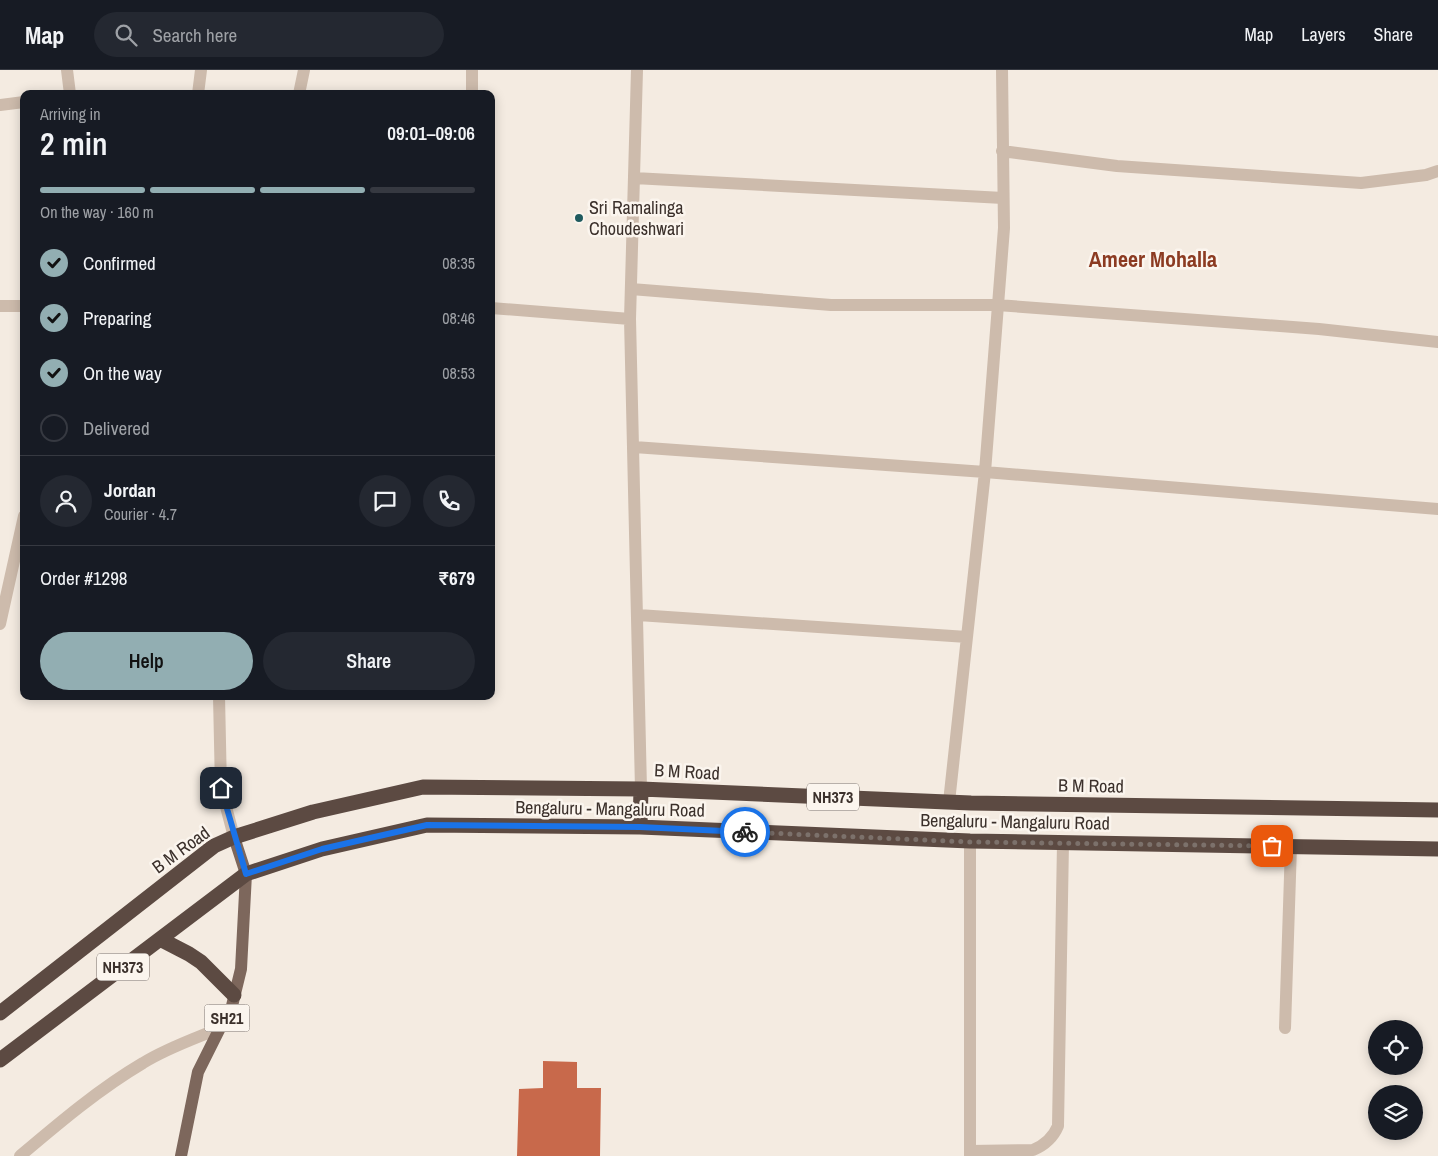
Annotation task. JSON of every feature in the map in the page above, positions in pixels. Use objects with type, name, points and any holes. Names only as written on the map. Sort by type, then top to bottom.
[{"type":"highway","name":"B M Road","points":[[0,1013],[214,846],[234,837],[313,812],[423,787],[641,789],[949,802],[1438,810]]},
{"type":"highway","points":[[640,827],[641,789]]},
{"type":"highway","name":"Bengaluru - Mangaluru Road","points":[[0,1060],[246,874],[322,849],[427,825],[640,827],[970,842],[1438,849]]},
{"type":"highway","points":[[160,939],[201,962],[234,995]]},
{"type":"main road","name":"SH21","points":[[181,1156],[198,1072],[220,1028],[230,1014],[241,969],[246,874],[234,837]]},
{"type":"street","points":[[67,70],[70,90]]},
{"type":"street","points":[[198,90],[201,70]]},
{"type":"street","points":[[300,90],[304,70]]},
{"type":"street","points":[[472,70],[472,90]]},
{"type":"street","points":[[637,70],[630,319],[641,789]]},
{"type":"street","points":[[949,802],[985,472],[1004,228],[1002,70]]},
{"type":"street","points":[[0,105],[20,102]]},
{"type":"street","points":[[1002,151],[1117,166],[1361,183],[1426,175],[1438,171]]},
{"type":"street","points":[[634,178],[1003,198]]},
{"type":"street","points":[[631,289],[831,306],[997,306],[1319,329],[1438,342]]},
{"type":"street","points":[[0,306],[20,306]]},
{"type":"street","points":[[495,308],[630,319]]},
{"type":"street","points":[[634,447],[985,472],[1438,509]]},
{"type":"street","points":[[0,624],[20,534]]},
{"type":"street","points":[[638,615],[967,638]]},
{"type":"street","points":[[220,700],[221,788],[234,837]]},
{"type":"street","points":[[970,842],[970,1154],[1033,1150],[1042,1147],[1050,1140],[1058,1126],[1063,843]]},
{"type":"street","points":[[1285,1028],[1290,846]]},
{"type":"street","points":[[20,1156],[81,1105],[143,1062],[220,1028]]},
{"type":"building","points":[[543,1061],[577,1062],[577,1088],[601,1088],[600,1156],[517,1156],[519,1089],[543,1088]]},
{"type":"way so far","points":[[745,832],[970,842],[1272,846]]},
{"type":"place","name":"Sri Ramalinga Choudeshwari","points":[[579,218]]},
{"type":"district","name":"Ameer Mohalla","points":[[1153,259]]},
{"type":"route","points":[[221,788],[246,874],[322,849],[427,825],[640,827],[745,832]]}]
